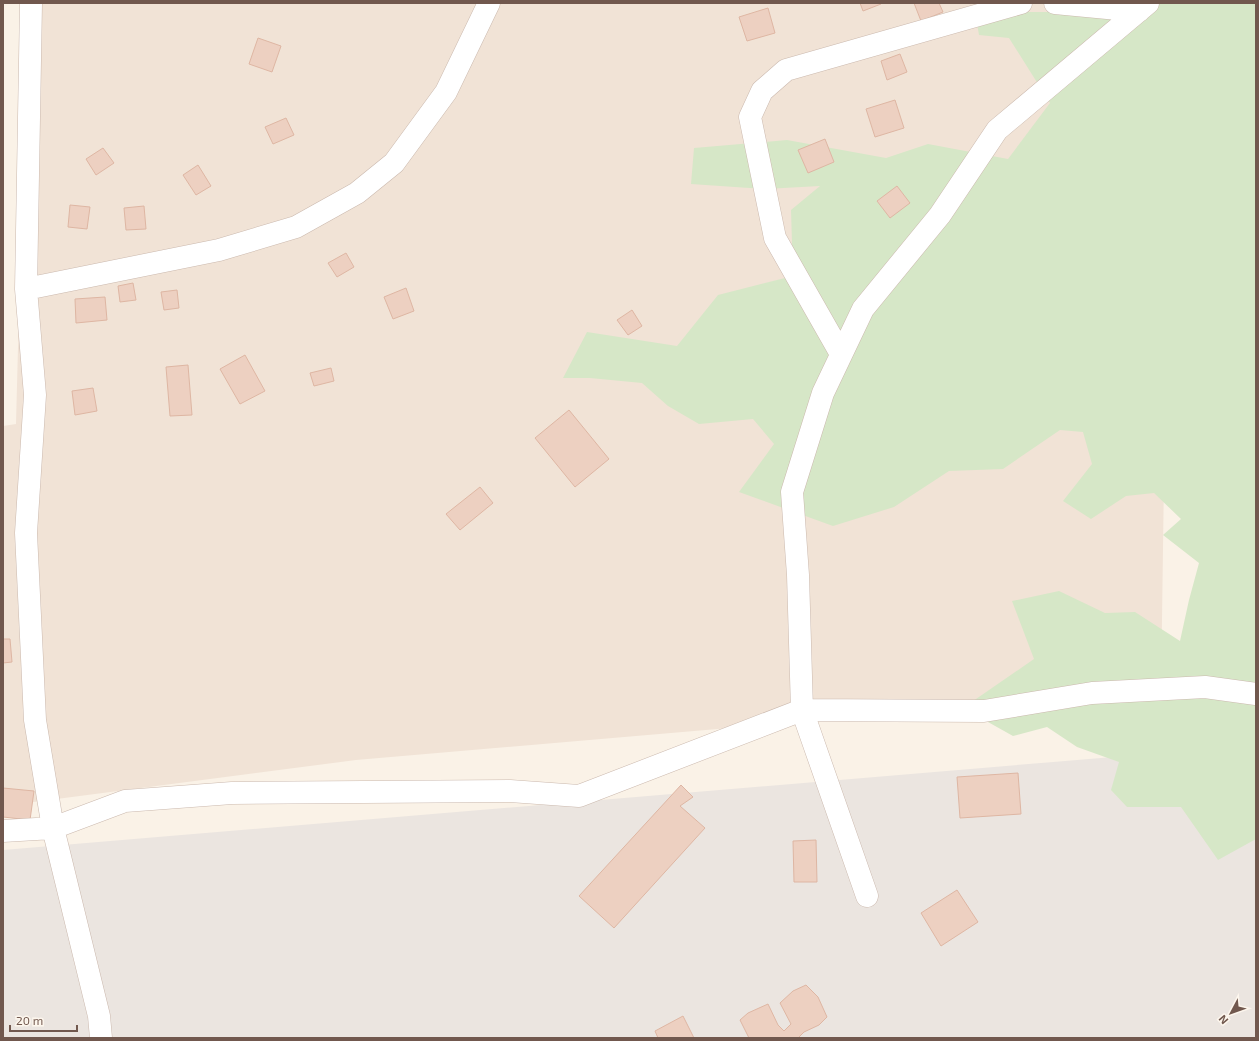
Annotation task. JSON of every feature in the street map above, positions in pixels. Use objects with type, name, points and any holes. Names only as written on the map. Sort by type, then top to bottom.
[{"type":"street","points":[[31,3],[26,289],[35,395],[26,532],[36,720],[53,828],[99,1016],[101,1038]]},
{"type":"street","points":[[26,289],[219,250],[296,227],[357,193],[394,164],[446,92],[489,3]]},
{"type":"street","points":[[841,354],[775,238],[750,117],[762,91],[786,70],[1021,3]]},
{"type":"street","points":[[1055,3],[1144,7]]},
{"type":"street","points":[[867,896],[802,710],[798,575],[792,492],[823,393],[863,309],[940,214],[997,130],[1144,7]]},
{"type":"street","points":[[3,831],[53,828],[125,801],[232,793],[510,791],[579,796],[802,710],[984,711],[1092,693],[1205,687],[1256,694]]},
{"type":"shaded area","points":[[27,3],[1211,3],[1164,477],[1161,691],[356,760],[3,806],[3,426],[16,424]]},
{"type":"shaded area","points":[[1256,745],[1256,1038],[3,1038],[3,850]]},
{"type":"green space","points":[[1105,3],[1256,3],[1256,839],[1218,860],[1181,807],[1127,807],[1111,790],[1119,762],[1077,747],[1047,727],[1013,736],[963,708],[1034,659],[1012,601],[1059,591],[1105,613],[1135,612],[1180,641],[1199,563],[1163,535],[1181,519],[1154,493],[1126,496],[1091,519],[1063,501],[1092,464],[1083,432],[1060,430],[1003,469],[949,471],[894,507],[833,526],[739,492],[774,444],[753,419],[699,424],[668,406],[642,383],[590,378],[563,378],[587,332],[677,346],[718,295],[793,276],[791,210],[820,186],[765,189],[691,184],[694,148],[787,140],[886,158],[928,144],[1008,159],[1050,103],[1009,38],[979,35],[975,12],[1081,12]]},
{"type":"building","points":[[860,3],[881,3],[881,4],[863,11]]},
{"type":"building","points":[[914,3],[939,3],[943,12],[921,21]]},
{"type":"building","points":[[768,8],[775,33],[747,41],[739,17]]},
{"type":"building","points":[[258,38],[281,46],[272,72],[249,64]]},
{"type":"building","points":[[900,54],[907,72],[887,80],[881,61]]},
{"type":"building","points":[[895,100],[904,128],[875,137],[866,109]]},
{"type":"building","points":[[286,118],[294,135],[273,144],[265,127]]},
{"type":"building","points":[[825,139],[834,162],[808,173],[798,150]]},
{"type":"building","points":[[103,148],[114,163],[96,175],[86,159]]},
{"type":"building","points":[[198,165],[211,186],[196,195],[183,175]]},
{"type":"building","points":[[897,186],[910,203],[890,218],[877,201]]},
{"type":"building","points":[[70,205],[90,207],[87,229],[68,227]]},
{"type":"building","points":[[144,206],[146,229],[126,230],[124,208]]},
{"type":"building","points":[[346,253],[354,267],[337,277],[328,263]]},
{"type":"building","points":[[133,283],[136,300],[120,302],[118,286]]},
{"type":"building","points":[[406,288],[414,311],[393,319],[384,297]]},
{"type":"building","points":[[177,290],[179,308],[164,310],[161,292]]},
{"type":"building","points":[[105,297],[107,320],[76,323],[75,299]]},
{"type":"building","points":[[632,310],[642,326],[628,335],[617,320]]},
{"type":"building","points":[[245,355],[265,391],[240,404],[220,369]]},
{"type":"building","points":[[188,365],[192,415],[170,416],[166,367]]},
{"type":"building","points":[[331,368],[334,381],[314,386],[310,373]]},
{"type":"building","points":[[93,388],[97,411],[75,415],[72,391]]},
{"type":"building","points":[[569,410],[609,459],[575,487],[535,438]]},
{"type":"building","points":[[480,487],[493,503],[460,530],[446,514]]},
{"type":"building","points":[[3,639],[10,639],[12,662],[3,663]]},
{"type":"building","points":[[1018,773],[1021,814],[960,818],[957,777]]},
{"type":"building","points":[[681,785],[693,797],[680,806],[705,828],[614,928],[579,896]]},
{"type":"building","points":[[3,788],[34,791],[30,820],[3,817]]},
{"type":"building","points":[[816,840],[817,882],[794,882],[793,841]]},
{"type":"building","points":[[957,890],[978,922],[941,946],[921,913]]},
{"type":"building","points":[[806,985],[818,997],[827,1017],[819,1025],[804,1032],[798,1038],[749,1038],[740,1020],[748,1013],[768,1004],[778,1025],[784,1031],[791,1024],[780,1003],[793,991]]},
{"type":"building","points":[[683,1016],[694,1038],[658,1038],[655,1031]]}]
